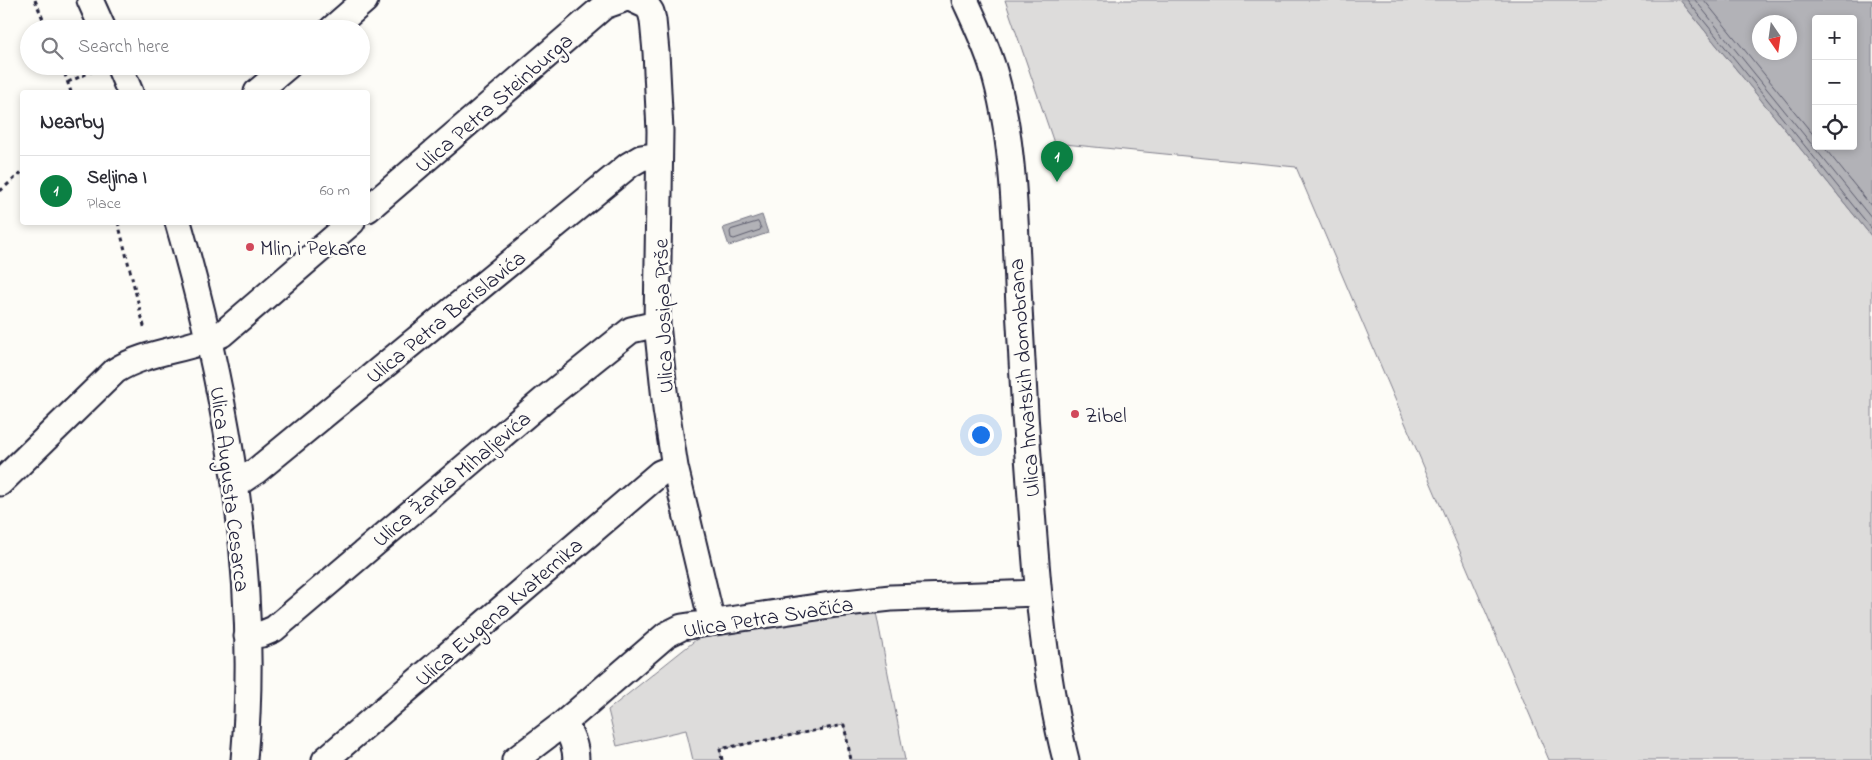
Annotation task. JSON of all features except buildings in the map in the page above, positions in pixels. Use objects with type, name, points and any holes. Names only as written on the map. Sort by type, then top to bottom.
[{"type":"street","points":[[90,0],[99,20]]},
{"type":"street","points":[[342,20],[365,0]]},
{"type":"street","name":"Ulica Petra Steinburga","points":[[370,207],[604,6],[621,0]]},
{"type":"street","name":"Ulica hrvatskih domobrana","points":[[965,0],[993,67],[1006,126],[1038,593],[1048,676],[1066,760]]},
{"type":"street","name":"Ulica Josipa Prše","points":[[641,3],[653,20],[656,52],[659,155],[657,324],[666,409],[675,467],[712,622]]},
{"type":"street","points":[[114,75],[128,90]]},
{"type":"street","points":[[259,90],[277,75]]},
{"type":"street","name":"Ulica Petra Berislavića","points":[[235,485],[256,471],[629,165],[641,158],[659,155]]},
{"type":"street","name":"Ulica Augusta Cesarca","points":[[179,225],[210,341],[230,444],[235,485],[247,636],[248,703],[244,760]]},
{"type":"street","points":[[0,483],[115,371],[126,364],[152,354],[210,341],[222,334],[349,225]]},
{"type":"street","name":"Ulica Žarka Mihaljevića","points":[[247,636],[262,634],[274,629],[546,398],[632,330],[657,324]]},
{"type":"street","name":"Ulica Eugena Kvaternika","points":[[325,760],[660,473],[675,467]]},
{"type":"street","name":"Ulica Petra Svačića","points":[[515,760],[564,724],[666,635],[682,627],[890,598],[1038,593]]},
{"type":"street","points":[[564,724],[572,736],[576,760]]},
{"type":"path","points":[[35,0],[43,20]]},
{"type":"path","points":[[65,75],[70,90]]},
{"type":"path","points":[[68,82],[88,75]]},
{"type":"path","points":[[0,191],[20,174]]},
{"type":"path","points":[[119,225],[152,354]]},
{"type":"path","points":[[722,760],[720,749],[844,725],[851,760]]},
{"type":"shaded area","points":[[1005,0],[1680,0],[1872,237],[1872,760],[1549,760],[1296,167],[1054,143]]},
{"type":"shaded area","points":[[875,607],[905,760],[851,760],[844,725],[720,749],[722,760],[693,760],[686,730],[617,746],[608,710],[702,635]]},
{"type":"water","points":[[1680,0],[1872,0],[1872,237]]},
{"type":"water","points":[[762,215],[768,233],[729,246],[723,228]]},
{"type":"place","name":"Seljina I","points":[[1057,182]]},
{"type":"place","name":"Mlin i Pekare","points":[[250,247]]},
{"type":"place","name":"Zibel","points":[[1075,414]]}]
